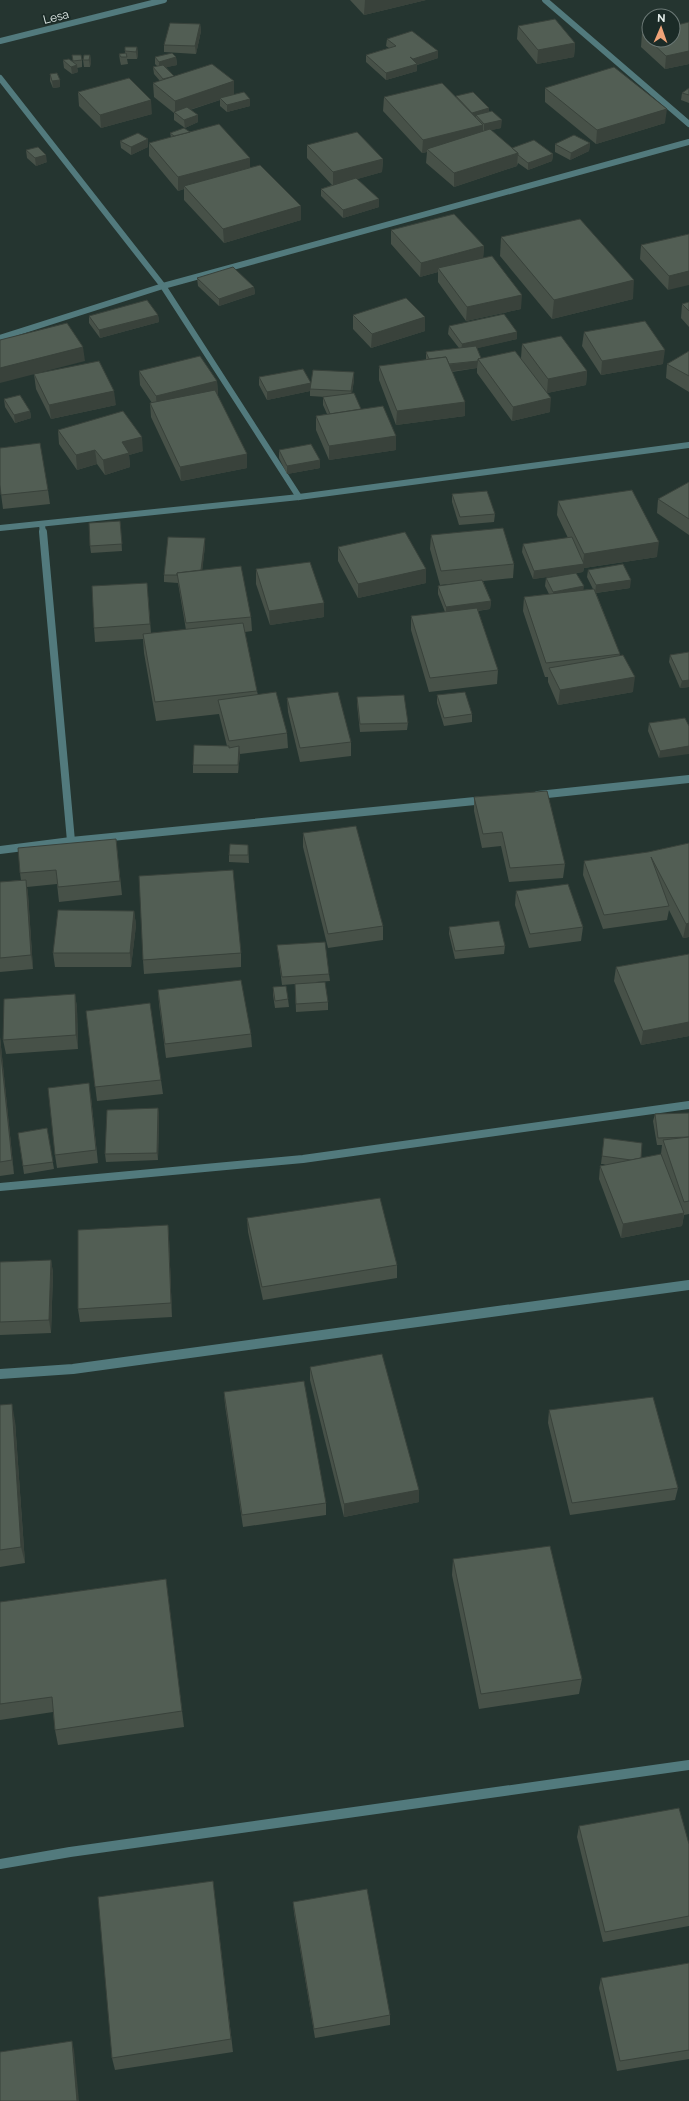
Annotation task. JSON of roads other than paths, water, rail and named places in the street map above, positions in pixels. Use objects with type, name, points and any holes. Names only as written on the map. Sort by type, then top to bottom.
[{"type":"street","name":"Lesa","points":[[0,41],[164,0]]},
{"type":"street","points":[[544,0],[689,124]]},
{"type":"street","points":[[0,78],[163,286],[299,496]]},
{"type":"street","points":[[0,338],[163,286],[689,142]]},
{"type":"street","points":[[0,528],[42,525],[299,496],[689,445]]},
{"type":"street","points":[[42,525],[71,841]]},
{"type":"street","points":[[529,796],[689,779]]},
{"type":"street","points":[[0,850],[71,841],[490,800]]},
{"type":"street","points":[[0,1187],[303,1158],[689,1105]]},
{"type":"street","points":[[0,1374],[73,1369],[689,1285]]},
{"type":"street","points":[[0,1864],[70,1852],[689,1765]]}]
